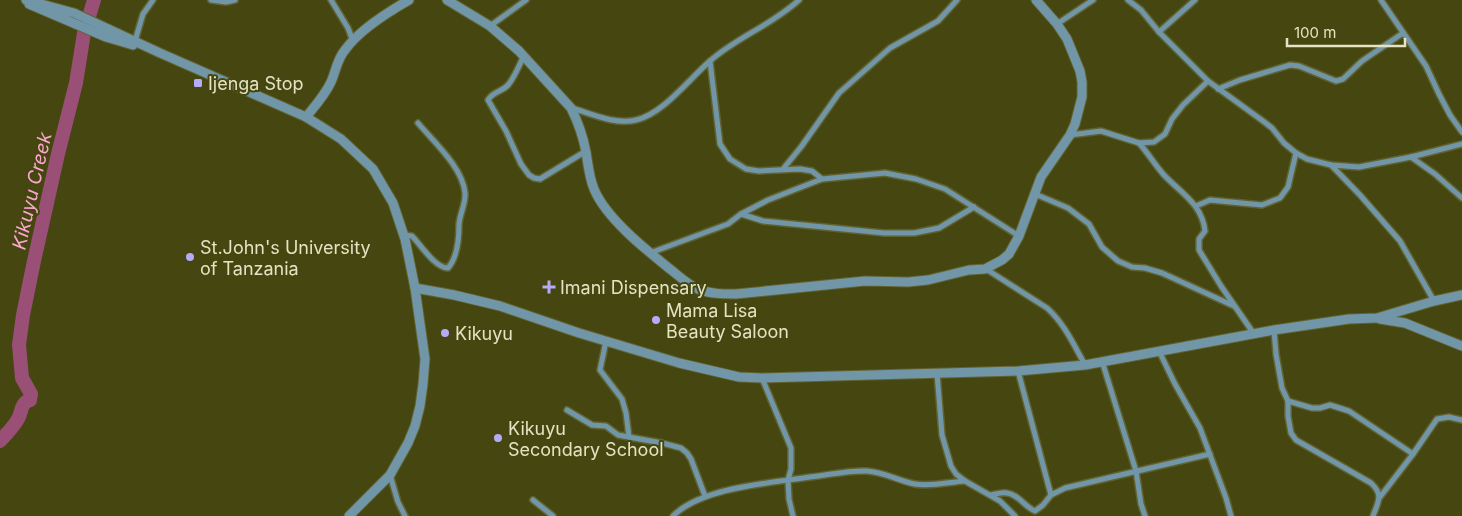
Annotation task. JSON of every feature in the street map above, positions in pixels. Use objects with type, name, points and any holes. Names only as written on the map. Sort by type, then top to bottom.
[{"type":"street","points":[[20,0],[70,22],[134,41],[306,117],[341,139],[373,169],[393,203],[403,235],[415,288],[425,359],[420,406],[408,443],[390,475],[349,516]]},
{"type":"street","points":[[26,0],[74,13],[108,33],[160,53]]},
{"type":"street","points":[[134,41],[143,14],[153,0]]},
{"type":"street","points":[[211,0],[226,2],[235,0]]},
{"type":"street","points":[[331,0],[348,28],[353,41]]},
{"type":"street","points":[[306,117],[326,90],[342,53],[374,22],[409,0]]},
{"type":"street","points":[[447,0],[490,26],[524,55],[571,108],[582,137],[591,181],[597,197],[622,227],[649,254],[684,281],[698,289],[722,294],[865,281],[908,282],[928,280],[970,270],[985,269],[1009,254],[1019,236],[1046,170],[1070,135],[1079,112],[1082,97],[1080,71],[1066,39],[1057,24],[1036,0]]},
{"type":"street","points":[[571,108],[623,122],[636,121],[650,116],[710,61],[727,48],[776,19],[799,0]]},
{"type":"street","points":[[783,169],[839,93],[890,48],[938,21],[957,0]]},
{"type":"street","points":[[1057,24],[1092,0]]},
{"type":"street","points":[[1128,0],[1141,10],[1159,32],[1208,81],[1272,128],[1296,154],[1307,159],[1331,165],[1359,167],[1411,157],[1462,144]]},
{"type":"street","points":[[1159,32],[1195,0]]},
{"type":"street","points":[[1381,0],[1426,66],[1450,115],[1462,132]]},
{"type":"street","points":[[490,26],[522,1]]},
{"type":"street","points":[[1218,89],[1240,80],[1290,65],[1299,66],[1336,81],[1343,79],[1362,61],[1403,33]]},
{"type":"street","points":[[524,55],[508,85],[492,94],[488,100],[506,131],[521,164],[529,175],[540,179],[586,151]]},
{"type":"street","points":[[710,61],[720,144],[730,159],[746,169],[759,171],[800,169],[812,171],[822,179]]},
{"type":"street","points":[[1070,135],[1101,131],[1139,143],[1154,142],[1165,134],[1172,119],[1183,105],[1208,81]]},
{"type":"street","points":[[403,235],[412,236],[435,262],[444,268],[448,268],[454,258],[460,217],[465,199],[465,192],[454,165],[418,123]]},
{"type":"street","points":[[1139,143],[1172,184],[1196,206],[1205,231],[1199,239],[1199,250],[1254,334]]},
{"type":"street","points":[[1196,206],[1210,200],[1262,205],[1280,198],[1288,187],[1296,154]]},
{"type":"street","points":[[1411,157],[1435,174],[1462,198]]},
{"type":"street","points":[[1331,165],[1400,241],[1434,301]]},
{"type":"street","points":[[649,254],[728,224],[768,200],[822,179],[885,173],[916,179],[945,189],[1019,236]]},
{"type":"street","points":[[1035,194],[1068,208],[1089,224],[1102,247],[1118,261],[1132,267],[1145,268],[1162,273],[1234,306]]},
{"type":"street","points":[[742,214],[763,221],[884,233],[914,233],[939,228],[974,207]]},
{"type":"street","points":[[985,269],[1047,308],[1063,326],[1085,365]]},
{"type":"street","points":[[415,288],[500,306],[679,363],[739,377],[1018,371],[1085,365],[1274,330],[1349,319],[1377,318],[1405,322],[1462,346]]},
{"type":"street","points":[[1377,318],[1434,301],[1462,295]]},
{"type":"street","points":[[1274,330],[1279,372],[1282,388],[1288,401],[1288,416],[1292,433],[1296,440],[1371,483],[1380,492],[1373,516]]},
{"type":"street","points":[[606,341],[600,370],[622,399],[629,437]]},
{"type":"street","points":[[1159,351],[1174,384],[1200,428],[1231,516]]},
{"type":"street","points":[[1102,361],[1136,471],[1141,504],[1145,516]]},
{"type":"street","points":[[1018,371],[1051,496]]},
{"type":"street","points":[[937,373],[942,434],[951,466],[956,474],[965,481],[991,494],[1015,516]]},
{"type":"street","points":[[762,378],[791,448],[792,469],[788,480],[793,516]]},
{"type":"street","points":[[1288,401],[1312,408],[1330,405],[1349,411],[1413,454]]},
{"type":"street","points":[[567,410],[592,425],[606,426],[618,435],[681,448],[687,452],[705,496]]},
{"type":"street","points":[[1379,498],[1437,419],[1449,417],[1462,420]]},
{"type":"street","points":[[991,494],[1007,492],[1035,511],[1051,496],[1065,488],[1210,454]]},
{"type":"street","points":[[673,516],[680,509],[705,496],[788,480],[863,471],[878,472],[914,484],[924,485],[965,481]]},
{"type":"street","points":[[390,475],[398,502],[405,516]]},
{"type":"street","points":[[533,500],[554,516]]},
{"type":"waterway","name":"Kikuyu Creek","points":[[0,441],[13,427],[23,405],[30,400],[31,394],[22,378],[19,345],[23,315],[58,154],[76,83],[84,33],[94,0]]},
{"type":"place","name":"Ijenga Stop","points":[[198,83]]},
{"type":"place","name":"St.John's University of Tanzania","points":[[190,257]]},
{"type":"place","name":"Imani Dispensary","points":[[549,287]]},
{"type":"place","name":"Mama Lisa Beauty Saloon","points":[[656,320]]},
{"type":"place","name":"Kikuyu","points":[[445,333]]},
{"type":"place","name":"Kikuyu Secondary School","points":[[498,438]]}]
